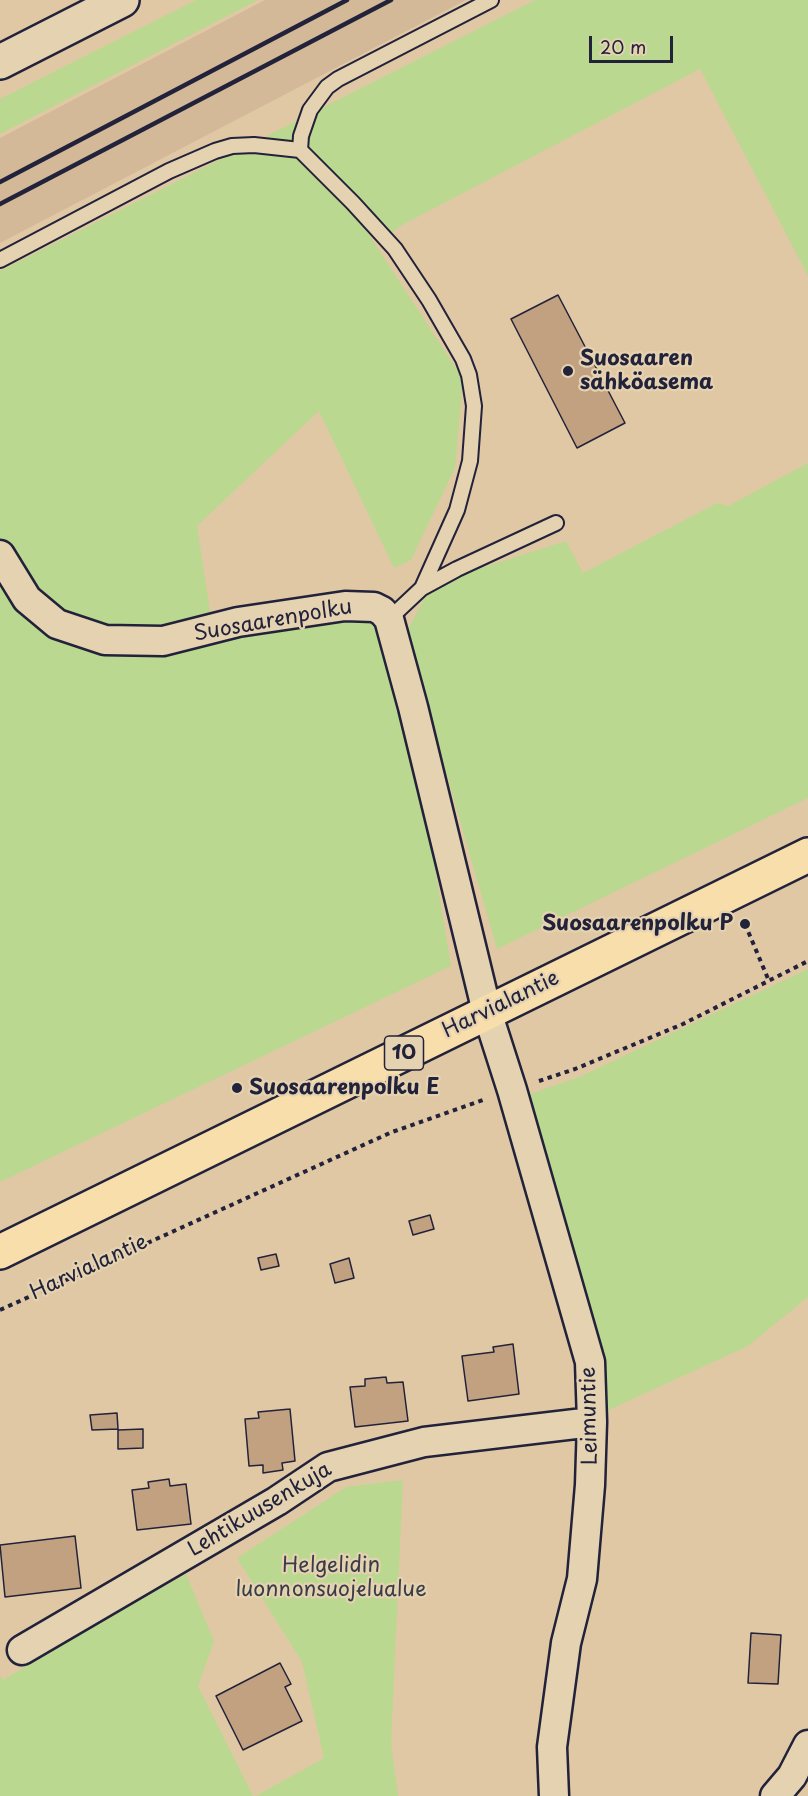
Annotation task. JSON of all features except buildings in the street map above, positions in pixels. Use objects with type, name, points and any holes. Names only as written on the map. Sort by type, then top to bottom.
[{"type":"highway","name":"Harvialantie","points":[[0,1252],[808,855]]},
{"type":"street","points":[[0,62],[122,0]]},
{"type":"street","name":"Suosaarenpolku","points":[[0,555],[27,599],[57,624],[105,640],[162,641],[238,622],[345,606],[374,607],[382,611],[389,619]]},
{"type":"street","points":[[389,619],[413,707],[487,1012]]},
{"type":"street","name":"Leimuntie","points":[[487,1012],[512,1090],[590,1362],[592,1422],[590,1485],[582,1579],[566,1643],[552,1747],[554,1796]]},
{"type":"street","name":"Lehtikuusenkuja","points":[[22,1650],[277,1501],[328,1467],[424,1442],[592,1422]]},
{"type":"street","points":[[775,1796],[792,1776],[808,1745]]},
{"type":"lane","points":[[300,150],[301,136],[310,110],[327,87],[338,79],[491,0]]},
{"type":"lane","points":[[0,260],[169,171],[215,150],[232,146],[254,145],[300,150],[340,189],[395,249],[429,300],[463,359],[469,375],[474,406],[470,461],[457,510],[422,588]]},
{"type":"lane","points":[[389,619],[422,588],[457,569],[556,523]]},
{"type":"path","points":[[746,924],[769,981]]},
{"type":"path","name":"Harvialantie","points":[[0,1310],[392,1132],[575,1069],[683,1024],[808,961]]},
{"type":"shaded area","points":[[265,0],[466,0],[0,243],[0,138]]},
{"type":"green space","points":[[196,0],[258,0],[0,134],[0,99]]},
{"type":"green space","points":[[535,0],[808,0],[808,276],[700,69],[402,225],[390,234],[386,224],[368,233],[463,379],[455,468],[411,560],[394,568],[319,411],[197,526],[212,624],[161,633],[62,621],[33,595],[0,540],[0,271]]},
{"type":"green space","points":[[808,463],[808,798],[497,949],[406,633],[426,595],[446,579],[566,541],[583,573],[717,503],[728,506]]},
{"type":"green space","points":[[0,579],[16,605],[46,635],[104,650],[162,651],[260,632],[363,618],[379,625],[434,863],[451,966],[0,1182]]},
{"type":"green space","points":[[808,969],[808,1297],[748,1346],[600,1414],[521,1097],[577,1078]]},
{"type":"green space","name":"Helgelidin luonnonsuojelualue","points":[[403,1480],[391,1744],[398,1796],[256,1796],[324,1758],[302,1662],[237,1558],[346,1487]]},
{"type":"green space","points":[[186,1574],[214,1641],[198,1686],[253,1796],[0,1796],[0,1675],[3,1680],[108,1617]]},
{"type":"railway","points":[[0,182],[347,0]]},
{"type":"railway","points":[[0,204],[391,0]]},
{"type":"place","name":"Suosaaren sähköasema","points":[[568,371]]},
{"type":"place","name":"Suosaarenpolku P","points":[[745,924]]},
{"type":"place","name":"Suosaarenpolku E","points":[[237,1088]]}]
